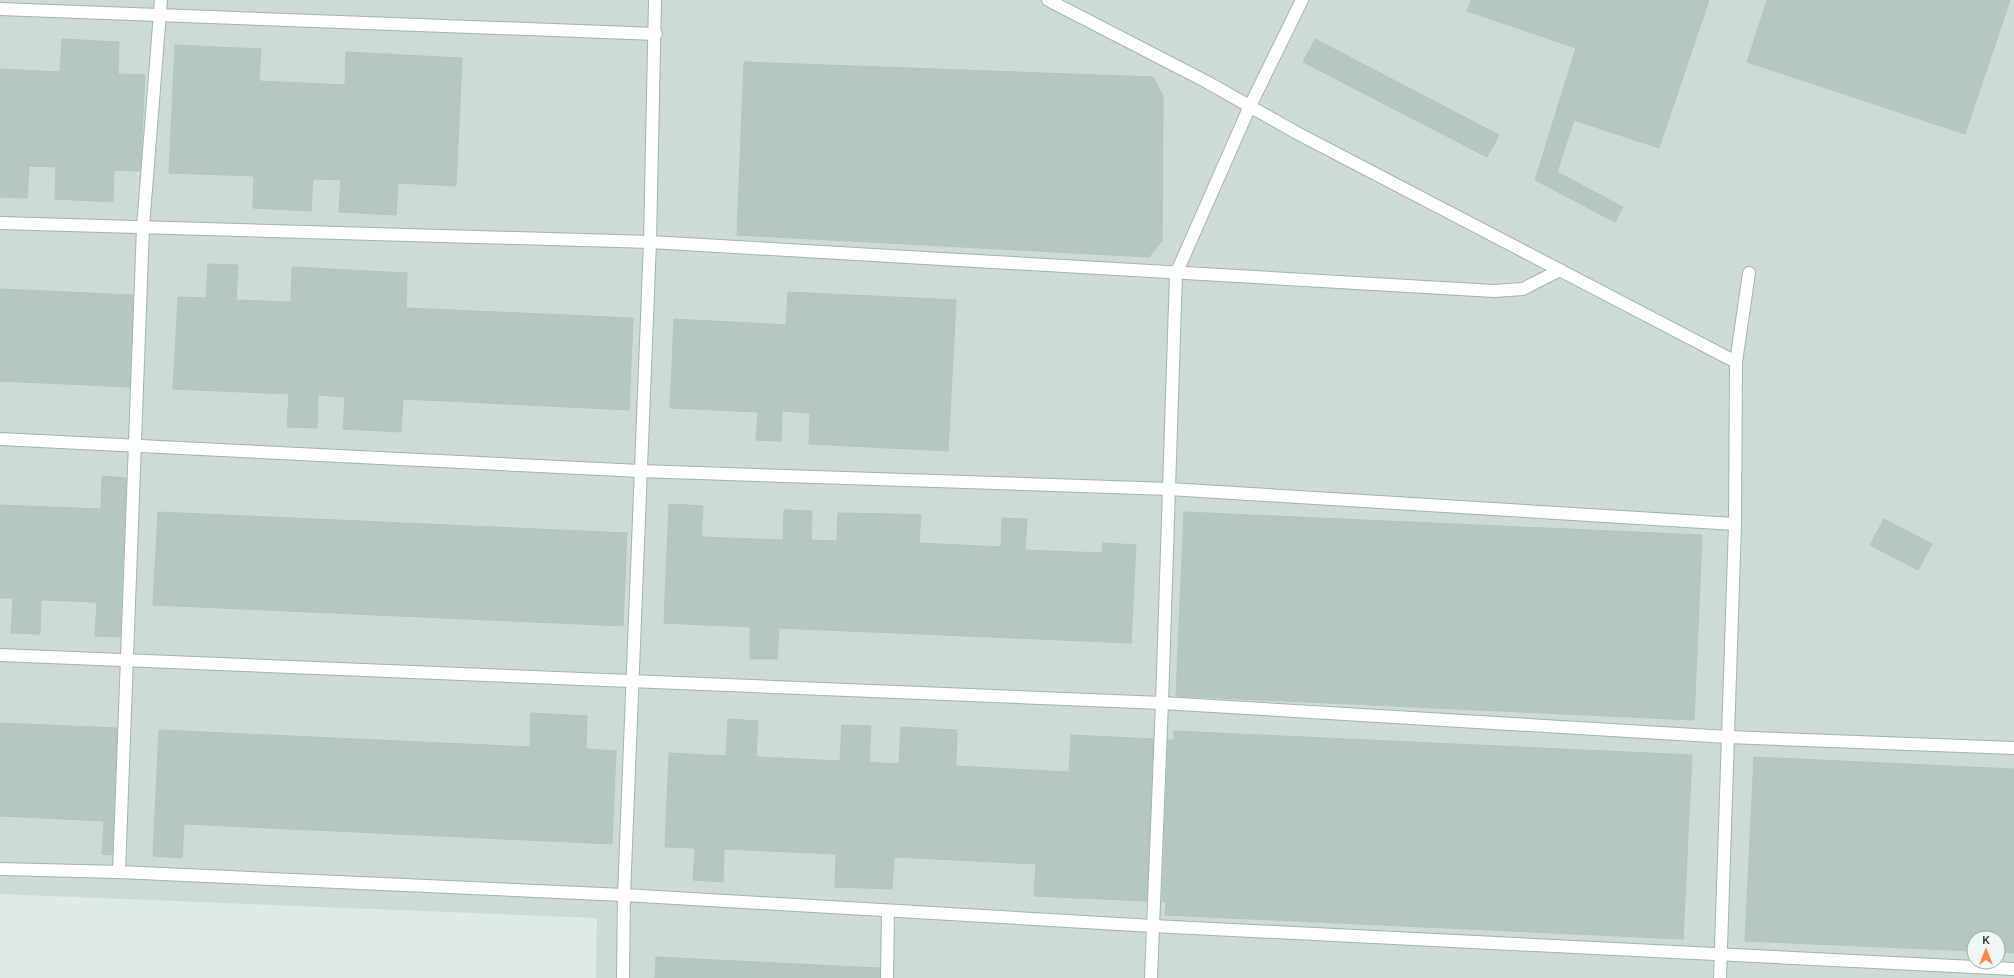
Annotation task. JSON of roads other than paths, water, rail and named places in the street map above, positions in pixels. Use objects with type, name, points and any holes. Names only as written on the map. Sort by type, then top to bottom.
[{"type":"street","points":[[119,872],[143,227],[160,0]]},
{"type":"street","points":[[623,978],[624,895],[650,242],[656,34],[655,0]]},
{"type":"street","points":[[1048,0],[1736,362]]},
{"type":"street","points":[[1151,978],[1170,489],[1176,274],[1250,106],[1302,0]]},
{"type":"street","points":[[0,9],[656,34]]},
{"type":"street","points":[[0,223],[650,242],[1176,274],[1494,291],[1523,289],[1560,270]]},
{"type":"street","points":[[1720,978],[1735,524],[1736,362],[1749,273]]},
{"type":"street","points":[[0,439],[640,471],[1170,489],[1735,524]]},
{"type":"street","points":[[0,655],[1162,703],[1728,737],[2014,748]]},
{"type":"street","points":[[0,869],[119,872],[624,895],[1153,926],[2014,969]]},
{"type":"street","points":[[887,978],[888,910]]}]
